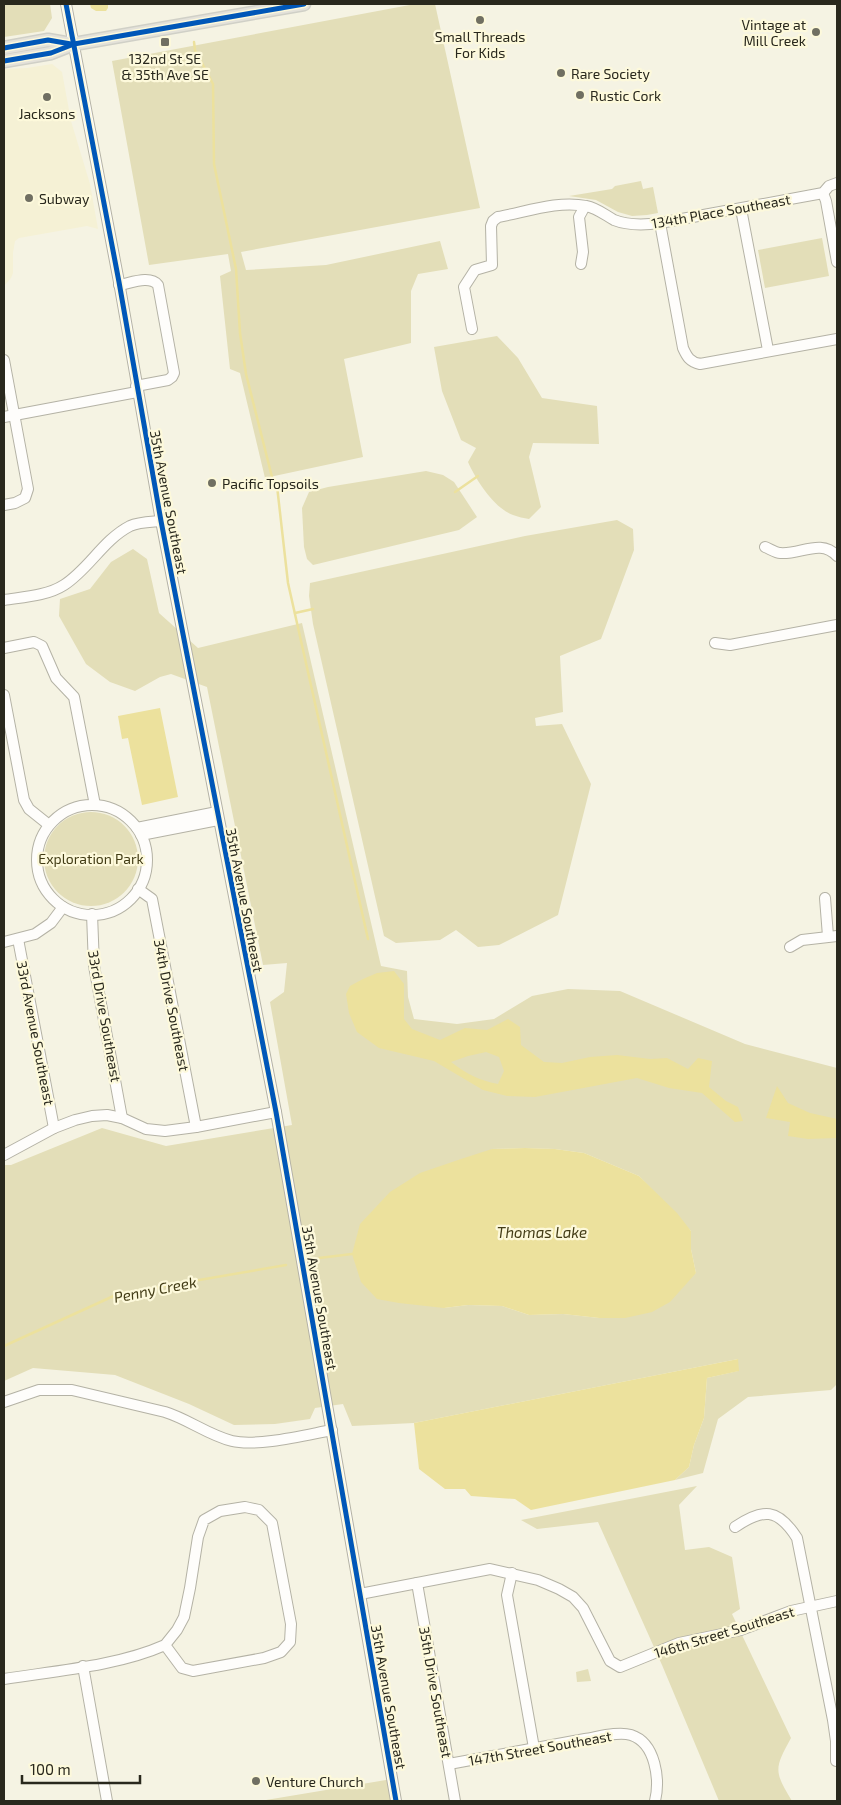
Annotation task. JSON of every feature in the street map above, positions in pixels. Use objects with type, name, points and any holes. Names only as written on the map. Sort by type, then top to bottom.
[{"type":"main road","points":[[4,61],[51,53],[74,44],[304,4]]},
{"type":"main road","points":[[4,48],[48,40],[74,44]]},
{"type":"street","name":"35th Avenue Southeast","points":[[66,4],[120,285],[161,521],[276,1112],[396,1801]]},
{"type":"street","name":"134th Place Southeast","points":[[472,329],[464,287],[476,270],[492,265],[491,226],[498,217],[562,204],[585,206],[600,211],[614,220],[641,225],[741,209],[823,193],[830,186],[837,183]]},
{"type":"street","points":[[823,193],[837,259]]},
{"type":"street","points":[[581,264],[584,252],[579,217],[585,206]]},
{"type":"street","points":[[741,209],[768,350]]},
{"type":"street","points":[[660,223],[683,348],[688,359],[700,364],[768,350],[837,339]]},
{"type":"street","points":[[4,417],[137,389],[168,380],[172,377],[174,373],[158,285],[149,279],[120,285]]},
{"type":"street","points":[[4,360],[28,489],[25,498],[15,503],[4,505]]},
{"type":"street","points":[[4,600],[44,594],[62,586],[77,575],[102,547],[118,534],[132,525],[161,521]]},
{"type":"street","points":[[765,547],[780,553],[822,547],[837,555]]},
{"type":"street","points":[[715,643],[730,645],[837,625]]},
{"type":"street","points":[[4,648],[34,642],[42,646],[56,678],[74,697],[95,805]]},
{"type":"street","points":[[4,695],[24,800],[29,809],[49,825]]},
{"type":"street","points":[[95,805],[107,807],[129,819],[139,832],[146,853],[145,872],[138,889],[127,901],[113,910],[92,914],[77,912],[63,906],[51,897],[42,884],[37,854],[41,839],[49,825],[62,814],[78,806],[95,805]]},
{"type":"street","points":[[139,832],[217,816]]},
{"type":"street","name":"34th Drive Southeast","points":[[138,889],[152,899],[196,1127]]},
{"type":"street","points":[[790,947],[802,940],[832,936],[825,898]]},
{"type":"street","points":[[4,942],[35,934],[51,923],[63,906]]},
{"type":"street","name":"33rd Drive Southeast","points":[[92,914],[94,966],[122,1118]]},
{"type":"street","name":"33rd Avenue Southeast","points":[[18,939],[54,1128]]},
{"type":"street","points":[[4,1155],[54,1128],[92,1116],[107,1115],[122,1118],[146,1128],[165,1131],[276,1112]]},
{"type":"street","points":[[4,1402],[39,1390],[72,1390],[178,1416],[222,1438],[241,1442],[258,1442],[332,1430]]},
{"type":"street","points":[[4,1679],[146,1654],[165,1645],[177,1630],[184,1617],[198,1537],[204,1520],[220,1511],[245,1507],[259,1510],[272,1523],[291,1624],[290,1642],[281,1652],[264,1658],[193,1671],[182,1668],[165,1645]]},
{"type":"street","points":[[735,1527],[749,1518],[762,1513],[776,1516],[788,1524],[797,1538],[833,1720],[836,1740],[836,1761]]},
{"type":"street","name":"146th Street Southeast","points":[[360,1594],[490,1569],[538,1580],[559,1588],[573,1597],[583,1608],[601,1647],[610,1661],[620,1667],[679,1644],[741,1630],[791,1611],[837,1601]]},
{"type":"street","points":[[512,1573],[507,1595],[534,1748]]},
{"type":"street","name":"35th Drive Southeast","points":[[417,1583],[455,1801]]},
{"type":"street","points":[[84,1666],[108,1801]]},
{"type":"street","name":"147th Street Southeast","points":[[449,1764],[614,1735],[630,1735],[642,1741],[649,1749],[654,1763],[658,1787],[655,1801]]},
{"type":"shaded area","points":[[52,64],[62,72],[71,121],[90,184],[98,229],[87,226],[19,238],[15,241],[13,273],[4,286],[4,69]]},
{"type":"green space","points":[[4,4],[50,4],[52,18],[44,31],[4,37]]},
{"type":"green space","points":[[415,4],[435,4],[480,208],[241,252],[246,270],[326,265],[440,241],[448,269],[418,274],[411,291],[411,343],[344,359],[363,457],[265,478],[240,373],[230,369],[220,276],[231,271],[228,254],[149,265],[112,61]]},
{"type":"green space","points":[[641,181],[643,189],[653,187],[658,213],[632,216],[618,212],[596,200],[569,196],[612,189],[615,186]]},
{"type":"green space","points":[[822,238],[829,276],[765,288],[758,250]]},
{"type":"green space","points":[[497,336],[518,358],[542,398],[597,406],[599,444],[533,443],[529,457],[541,507],[529,519],[513,515],[499,506],[486,493],[471,469],[468,462],[476,448],[461,440],[442,391],[434,347]]},
{"type":"green space","points":[[426,471],[443,475],[454,482],[477,517],[459,530],[313,565],[307,559],[304,547],[302,508],[309,492],[328,487]]},
{"type":"green space","points":[[617,520],[633,529],[634,550],[601,639],[560,656],[563,712],[535,718],[536,726],[562,724],[591,784],[558,915],[499,945],[478,947],[456,930],[440,940],[396,943],[384,936],[313,624],[309,596],[310,583],[525,536]]},
{"type":"green space","points":[[133,549],[147,559],[159,613],[198,648],[302,623],[381,966],[407,971],[408,997],[414,1019],[457,1024],[494,1019],[532,996],[568,989],[620,991],[745,1044],[837,1068],[837,1384],[831,1390],[748,1397],[718,1419],[703,1473],[675,1480],[689,1467],[694,1445],[704,1418],[707,1378],[738,1371],[738,1359],[414,1423],[352,1426],[343,1404],[315,1408],[310,1419],[275,1424],[234,1425],[189,1404],[115,1375],[33,1368],[4,1381],[4,1165],[11,1165],[102,1128],[166,1146],[292,1125],[270,1002],[284,992],[287,963],[263,965],[207,687],[171,674],[160,677],[135,691],[110,682],[86,664],[59,616],[60,599],[90,589],[111,562]],"holes":[[[492,1149],[555,1149],[584,1153],[639,1176],[691,1231],[691,1249],[696,1273],[599,1318],[563,1314],[529,1315],[502,1306],[468,1305],[444,1308]]]},
{"type":"green space","name":"Exploration Park","points":[[91,812],[109,816],[124,826],[134,841],[138,859],[134,877],[124,892],[109,902],[91,906],[73,902],[58,892],[48,877],[44,859],[48,841],[58,826],[73,816]]},
{"type":"green space","points":[[697,1486],[679,1505],[685,1550],[709,1547],[732,1557],[740,1609],[732,1614],[791,1738],[781,1757],[778,1770],[782,1783],[792,1801],[719,1801],[662,1665],[598,1522],[537,1529],[521,1520]]},
{"type":"green space","points":[[588,1669],[591,1681],[577,1682],[576,1672]]},
{"type":"green space","points":[[392,1779],[396,1801],[260,1801]]},
{"type":"water","points":[[90,4],[108,4],[108,8],[106,11],[96,11],[91,8]]},
{"type":"water","points":[[160,708],[178,797],[142,805],[128,738],[122,739],[118,716]]},
{"type":"water","points":[[394,971],[404,984],[404,1019],[412,1029],[440,1040],[465,1028],[487,1030],[508,1019],[520,1027],[521,1045],[544,1062],[562,1063],[590,1057],[617,1055],[650,1059],[667,1058],[688,1069],[698,1058],[712,1061],[709,1087],[726,1101],[738,1107],[743,1121],[735,1122],[702,1093],[669,1088],[637,1078],[535,1097],[507,1096],[483,1090],[434,1061],[379,1048],[357,1032],[349,1013],[346,994],[350,986],[377,973]],"holes":[[[486,1052],[499,1057],[504,1071],[498,1084],[473,1076],[451,1062]]]},
{"type":"water","points":[[777,1086],[788,1103],[810,1113],[837,1119],[837,1138],[808,1139],[788,1136],[790,1122],[766,1118]]},
{"type":"water","name":"Thomas Lake","points":[[492,1149],[555,1149],[584,1153],[639,1176],[677,1213],[691,1231],[691,1249],[696,1273],[670,1302],[652,1312],[625,1318],[599,1318],[563,1314],[529,1315],[502,1306],[468,1305],[444,1308],[399,1303],[377,1299],[361,1282],[352,1254],[360,1224],[390,1192],[420,1173],[461,1159]]},
{"type":"water","points":[[738,1359],[739,1371],[707,1378],[704,1418],[694,1445],[689,1467],[675,1480],[531,1510],[515,1499],[471,1496],[465,1489],[445,1489],[419,1469],[414,1423]]},
{"type":"waterway","points":[[194,42],[195,50],[213,84],[214,164],[236,269],[240,333],[246,374],[272,477],[277,486],[288,583],[368,939]]},
{"type":"waterway","points":[[455,492],[478,476]]},
{"type":"waterway","points":[[295,613],[313,609]]},
{"type":"waterway","name":"Penny Creek","points":[[319,1258],[352,1254]]},
{"type":"waterway","name":"Penny Creek","points":[[4,1346],[118,1294],[286,1265]]},
{"type":"cycle path","points":[[66,4],[119,282],[161,521],[276,1112],[396,1801]]},
{"type":"cycle path","points":[[4,61],[51,53],[74,44],[304,4]]},
{"type":"cycle path","points":[[4,48],[48,40],[71,44]]},
{"type":"place","name":"Small Threads For Kids","points":[[480,20]]},
{"type":"place","name":"Vintage at Mill Creek","points":[[816,32]]},
{"type":"place","name":"132nd St SE & 35th Ave SE","points":[[165,42]]},
{"type":"place","name":"Rare Society","points":[[561,73]]},
{"type":"place","name":"Rustic Cork","points":[[580,95]]},
{"type":"place","name":"Jacksons","points":[[47,97]]},
{"type":"place","name":"Subway","points":[[29,198]]},
{"type":"place","name":"Pacific Topsoils","points":[[212,483]]},
{"type":"place","name":"Venture Church","points":[[256,1781]]}]
